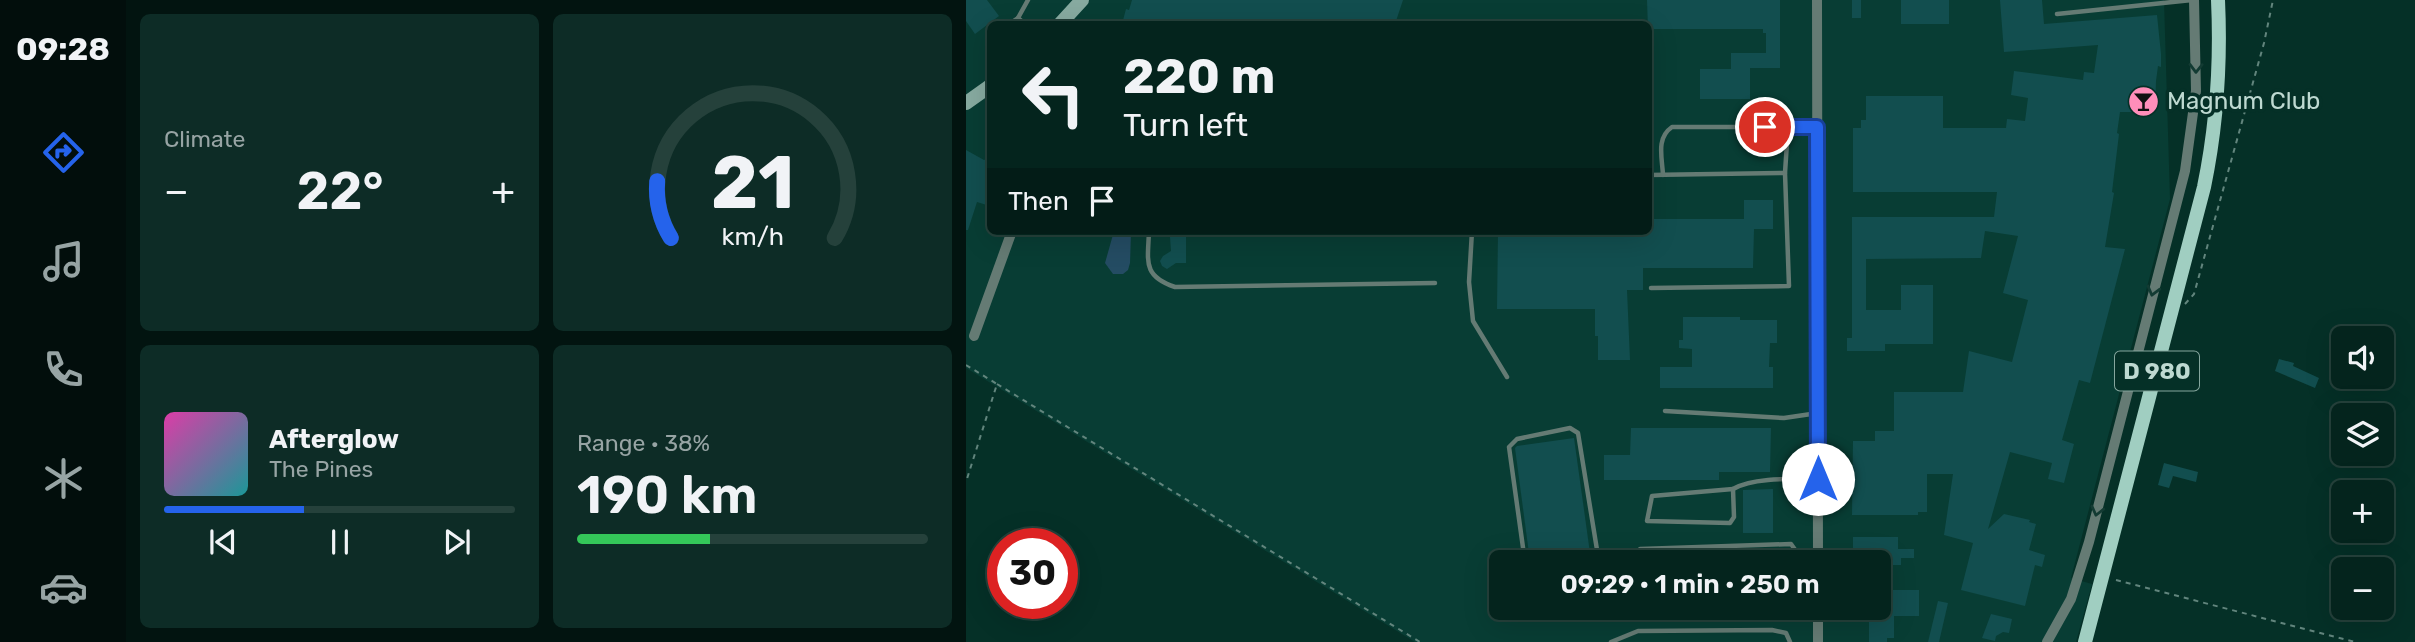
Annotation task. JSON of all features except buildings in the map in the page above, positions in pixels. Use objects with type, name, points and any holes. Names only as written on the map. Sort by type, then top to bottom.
[{"type":"main road","name":"D 980","points":[[2085,642],[2204,187],[2214,136],[2220,66],[2218,0]]},
{"type":"street","points":[[1063,21],[1082,0]]},
{"type":"street","points":[[1817,0],[1818,550]]},
{"type":"street","points":[[2047,642],[2071,599],[2089,542],[2185,171],[2196,91],[2193,0]]},
{"type":"street","points":[[966,103],[987,88]]},
{"type":"street","points":[[974,336],[1011,235]]},
{"type":"street","points":[[1818,620],[1818,642]]},
{"type":"lane","points":[[1014,21],[1028,0]]},
{"type":"lane","points":[[2057,14],[2193,0]]},
{"type":"lane","points":[[1018,18],[1022,21]]},
{"type":"lane","points":[[1663,175],[1661,139],[1672,127],[1817,127]]},
{"type":"lane","points":[[1651,288],[1788,286],[1785,173],[1788,127]]},
{"type":"lane","points":[[1652,175],[1785,173]]},
{"type":"lane","points":[[1149,235],[1150,272],[1159,282],[1175,287],[1435,283]]},
{"type":"lane","points":[[1472,235],[1469,282],[1473,321],[1507,377]]},
{"type":"lane","points":[[1665,411],[1784,418],[1818,413]]},
{"type":"lane","points":[[1523,550],[1508,447],[1517,439],[1570,428],[1578,433],[1597,550]]},
{"type":"lane","points":[[1733,489],[1734,517],[1730,523],[1647,521],[1653,496],[1733,489],[1757,482],[1818,479]]},
{"type":"lane","points":[[1640,550],[1791,544],[1795,550]]},
{"type":"lane","points":[[1611,642],[1638,631],[1759,630],[1786,634],[1790,642]]},
{"type":"path","points":[[2174,306],[2188,303],[2194,294],[2264,43],[2273,0]]},
{"type":"path","points":[[966,365],[1420,642]]},
{"type":"path","points":[[966,482],[997,384]]},
{"type":"path","points":[[2103,576],[2355,642]]},
{"type":"shaded area","points":[[966,0],[2164,0],[2170,199],[2071,578],[2092,584],[2076,642],[1415,642],[966,368]]},
{"type":"shaded area","points":[[1113,235],[1131,235],[1128,270],[1123,274],[1113,274],[1105,263]]},
{"type":"place","name":"Magnum Club","points":[[2144,101]]},
{"type":"route","points":[[1765,127],[1817,127],[1818,479]]}]
